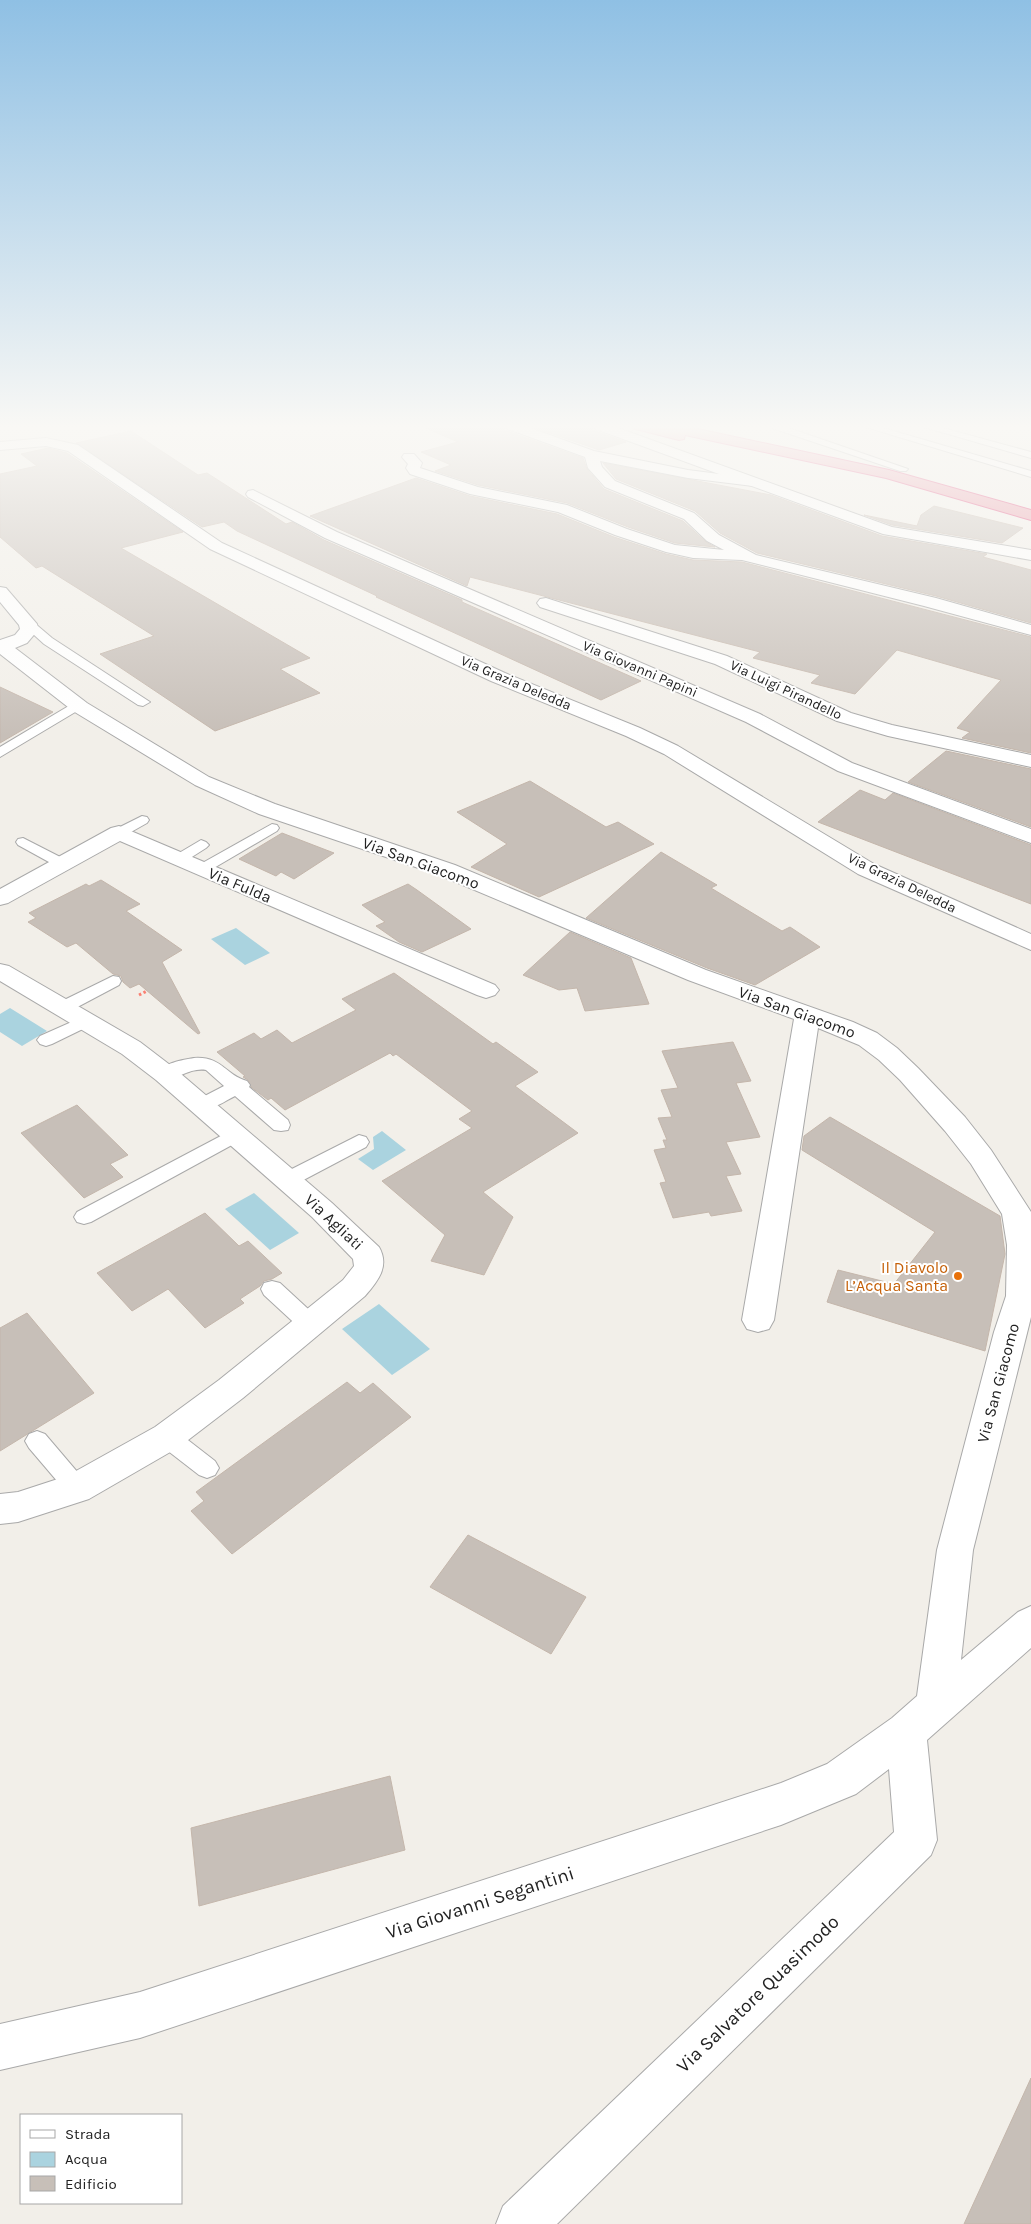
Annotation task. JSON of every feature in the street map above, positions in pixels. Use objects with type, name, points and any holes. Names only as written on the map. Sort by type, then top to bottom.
[{"type":"street","name":"Via Grazia Deledda","points":[[191,529],[216,546],[498,677],[633,732],[670,750],[866,869],[1031,942]]},
{"type":"street","name":"Via Giovanni Papini","points":[[319,529],[753,718],[845,767],[1031,836]]},
{"type":"street","points":[[613,529],[672,549],[693,553],[750,558],[930,602],[1031,630]]},
{"type":"street","points":[[703,529],[713,538],[750,558]]},
{"type":"street","points":[[883,529],[1031,555]]},
{"type":"street","points":[[0,592],[28,624],[29,630],[27,635],[1,647]]},
{"type":"street","name":"Via Luigi Pirandello","points":[[546,603],[721,660],[772,686],[844,717],[888,730],[1031,761]]},
{"type":"street","name":"Via San Giacomo","points":[[1,647],[77,705],[202,781],[267,809],[447,870],[697,976],[844,1028],[868,1039],[910,1074],[956,1124],[981,1157],[1017,1213],[1027,1293],[1010,1332],[955,1550],[921,1719]]},
{"type":"street","points":[[0,898],[119,833]]},
{"type":"street","name":"Via Fulda","points":[[119,833],[486,990]]},
{"type":"street","name":"Via Agliati","points":[[0,971],[131,1048],[165,1074],[329,1216],[368,1256],[369,1266],[364,1277],[354,1288],[311,1325],[167,1437],[77,1488],[18,1507],[0,1509]]},
{"type":"street","points":[[758,1320],[807,1015]]},
{"type":"street","points":[[921,1719],[1031,1624]]},
{"type":"street","name":"Via Giovanni Segantini","points":[[0,2047],[140,2015],[781,1804],[841,1779],[921,1719]]},
{"type":"street","name":"Via Salvatore Quasimodo","points":[[521,2224],[916,1840],[921,1719]]},
{"type":"lane","points":[[28,624],[48,641],[143,702]]},
{"type":"lane","points":[[0,753],[77,705]]},
{"type":"lane","points":[[119,833],[142,820]]},
{"type":"lane","points":[[202,869],[272,828]]},
{"type":"lane","points":[[23,842],[63,864]]},
{"type":"lane","points":[[179,859],[201,845]]},
{"type":"lane","points":[[46,1040],[112,981]]},
{"type":"lane","points":[[165,1074],[184,1066],[204,1063],[212,1066],[240,1086],[281,1125]]},
{"type":"lane","points":[[202,1105],[240,1086]]},
{"type":"lane","points":[[84,1217],[234,1135]]},
{"type":"lane","points":[[287,1180],[359,1142]]},
{"type":"lane","points":[[272,1289],[311,1325]]},
{"type":"lane","points":[[167,1437],[207,1468]]},
{"type":"lane","points":[[37,1440],[77,1488]]},
{"type":"water","points":[[236,928],[270,953],[245,965],[211,939]]},
{"type":"water","points":[[10,1008],[47,1031],[22,1046],[0,1032],[0,1014]]},
{"type":"water","points":[[382,1131],[406,1150],[373,1170],[358,1159],[374,1149],[373,1137]]},
{"type":"water","points":[[254,1193],[299,1233],[270,1250],[225,1209]]},
{"type":"water","points":[[379,1304],[430,1349],[392,1375],[342,1329]]},
{"type":"building","points":[[0,529],[178,529],[183,532],[121,548],[310,658],[280,669],[320,693],[215,731],[100,654],[154,636],[42,566],[36,568],[0,537]]},
{"type":"building","points":[[234,529],[304,529],[324,540],[641,681],[601,700]]},
{"type":"building","points":[[339,529],[594,529],[666,554],[693,560],[742,562],[1031,637],[1031,753],[962,738],[970,732],[957,728],[1001,680],[897,650],[855,694],[811,683],[820,675],[753,658],[760,652],[470,577],[467,586]]},
{"type":"building","points":[[633,529],[692,529],[706,542],[715,547],[675,543]]},
{"type":"building","points":[[715,529],[862,529],[882,536],[987,554],[983,557],[1031,570],[1031,623],[936,596],[757,553]]},
{"type":"building","points":[[915,529],[1022,529],[1002,543]]},
{"type":"building","points":[[0,687],[53,712],[0,743]]},
{"type":"building","points":[[946,751],[1031,769],[1031,827],[908,782]]},
{"type":"building","points":[[530,781],[606,827],[618,822],[654,844],[539,897],[471,867],[507,844],[457,812]]},
{"type":"building","points":[[860,790],[885,800],[893,793],[1031,845],[1031,904],[818,822]]},
{"type":"building","points":[[282,833],[334,853],[294,879],[281,872],[276,876],[239,859]]},
{"type":"building","points":[[661,852],[717,885],[711,888],[782,931],[790,927],[820,947],[755,985],[707,968],[586,918]]},
{"type":"building","points":[[101,880],[140,904],[126,911],[182,950],[162,962],[200,1033],[198,1034],[139,984],[130,988],[123,982],[121,976],[113,974],[76,943],[67,947],[28,922],[36,918],[29,913],[86,884],[89,886]]},
{"type":"building","points":[[408,884],[471,929],[422,952],[399,942],[376,926],[385,922],[362,905]]},
{"type":"building","points":[[570,932],[631,958],[649,1004],[585,1011],[577,988],[559,990],[523,975]]},
{"type":"building","points":[[394,973],[493,1044],[496,1042],[538,1072],[515,1086],[578,1133],[483,1192],[513,1217],[484,1275],[431,1261],[445,1235],[382,1181],[472,1128],[459,1119],[472,1111],[396,1054],[393,1056],[390,1053],[285,1110],[271,1098],[268,1100],[251,1087],[248,1080],[243,1077],[245,1076],[217,1052],[254,1033],[261,1039],[277,1030],[292,1043],[356,1010],[342,999]]},
{"type":"building","points":[[733,1042],[751,1081],[736,1083],[760,1137],[726,1142],[741,1174],[726,1176],[742,1211],[711,1216],[709,1212],[673,1218],[660,1183],[666,1182],[654,1150],[666,1148],[663,1140],[667,1140],[658,1118],[672,1117],[661,1090],[678,1088],[662,1051]]},
{"type":"building","points":[[77,1105],[128,1155],[110,1164],[123,1177],[84,1198],[21,1133]]},
{"type":"building","points":[[830,1117],[1000,1216],[1005,1254],[985,1351],[827,1302],[838,1270],[894,1284],[935,1232],[802,1150],[804,1136]]},
{"type":"building","points":[[205,1213],[239,1246],[248,1241],[282,1273],[264,1281],[260,1286],[240,1299],[244,1303],[205,1328],[168,1289],[132,1311],[97,1273]]},
{"type":"building","points":[[27,1313],[94,1393],[0,1451],[0,1328]]},
{"type":"building","points":[[347,1382],[360,1393],[373,1383],[411,1417],[232,1554],[191,1511],[204,1501],[196,1492]]},
{"type":"building","points":[[468,1535],[586,1597],[551,1654],[430,1587]]},
{"type":"building","points":[[390,1776],[405,1850],[199,1906],[191,1828]]},
{"type":"building","points":[[1031,2078],[1031,2224],[964,2224]]},
{"type":"place","name":"Il Diavolo L’Acqua Santa","points":[[958,1276]]}]
